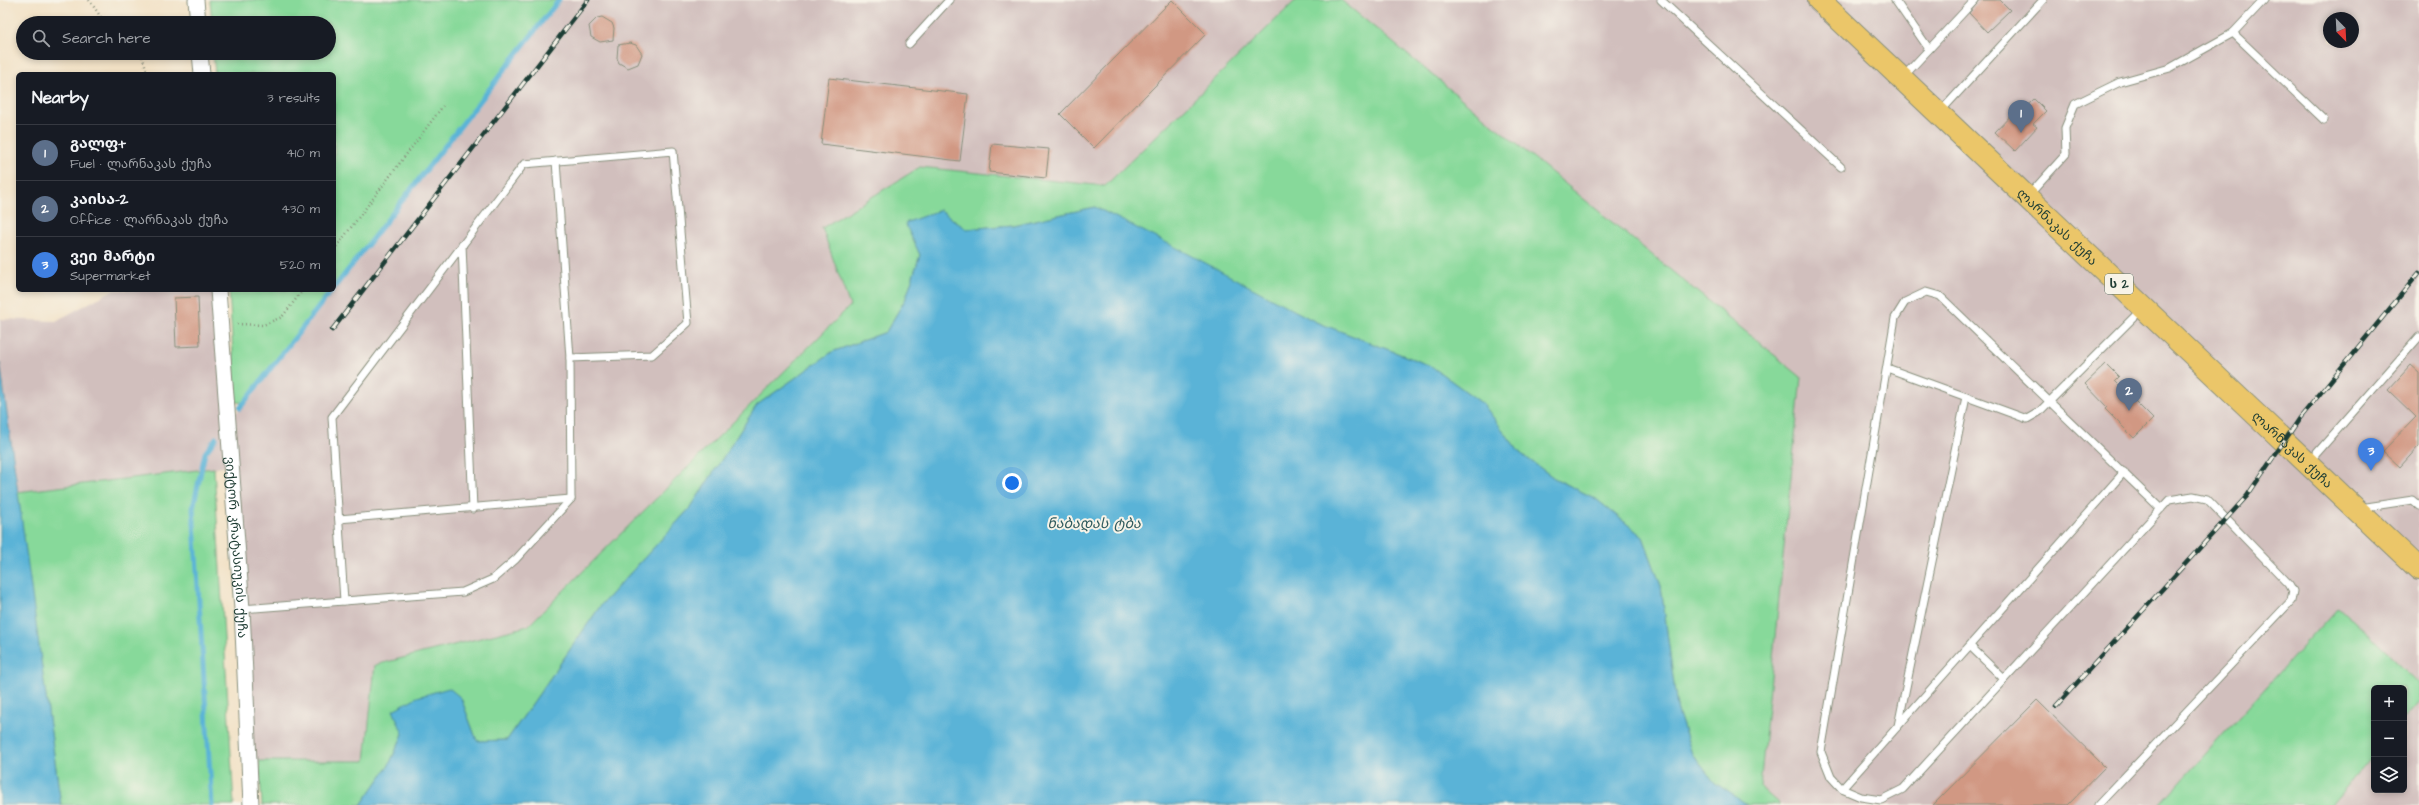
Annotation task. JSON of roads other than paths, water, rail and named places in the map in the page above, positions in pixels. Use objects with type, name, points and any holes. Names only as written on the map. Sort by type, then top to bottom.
[{"type":"highway","name":"ლარნაკას ქუჩა","points":[[1819,0],[2419,569]]},
{"type":"street","points":[[196,0],[197,16]]},
{"type":"street","points":[[201,60],[202,72]]},
{"type":"street","name":"ვიქტორ კრატასიუკის ქუჩა","points":[[218,292],[242,609],[251,805]]},
{"type":"lane","points":[[909,44],[949,0]]},
{"type":"lane","points":[[1661,0],[1841,167]]},
{"type":"lane","points":[[1895,0],[1928,50]]},
{"type":"lane","points":[[1902,78],[1975,0]]},
{"type":"lane","points":[[1939,113],[2043,0]]},
{"type":"lane","points":[[2027,197],[2066,154],[2065,128],[2075,104],[2120,82],[2170,68],[2233,33],[2264,0]]},
{"type":"lane","points":[[2233,33],[2324,120]]},
{"type":"lane","points":[[344,601],[332,417],[524,164],[673,151],[688,323],[652,355],[570,358]]},
{"type":"lane","points":[[242,609],[463,592],[493,578],[516,559],[570,499],[570,358],[556,161]]},
{"type":"lane","points":[[462,245],[473,509]]},
{"type":"lane","points":[[2098,805],[2291,601],[2293,591],[2289,584],[2207,499],[2193,496],[2169,500],[2161,509],[1903,789],[1881,800],[1860,797],[1842,789],[1831,777],[1821,752],[1895,318],[1905,302],[1926,292],[1940,296],[2051,401],[2161,509]]},
{"type":"lane","points":[[1887,368],[2027,418],[2039,412],[2051,401],[2144,307]]},
{"type":"lane","points":[[2308,464],[2419,337]]},
{"type":"lane","points":[[1898,726],[1966,397]]},
{"type":"lane","points":[[1842,789],[2124,472]]},
{"type":"lane","points":[[339,519],[473,509],[570,499]]},
{"type":"lane","points":[[2355,508],[2413,500],[2419,505]]},
{"type":"lane","points":[[1970,646],[2004,679]]},
{"type":"water","name":"ნაბადას ტბა","points":[[1095,207],[1183,251],[1316,322],[1431,366],[1483,404],[1520,453],[1554,478],[1596,499],[1643,537],[1661,586],[1677,708],[1692,754],[1715,783],[1748,805],[361,805],[389,765],[403,734],[393,710],[417,697],[449,688],[461,698],[477,741],[507,740],[601,605],[691,507],[757,405],[832,352],[886,332],[906,298],[920,255],[905,223],[940,210],[966,229],[1013,225]]},
{"type":"water","points":[[0,362],[61,805],[0,805]]},
{"type":"waterway","points":[[336,285],[559,0]]},
{"type":"waterway","points":[[240,408],[330,292]]},
{"type":"waterway","points":[[212,805],[193,508],[205,453],[216,438]]},
{"type":"railway","points":[[332,330],[588,0]]},
{"type":"railway","points":[[2056,706],[2247,496],[2300,418],[2419,273]]},
{"type":"place","name":"გალფ+","points":[[2021,133]]},
{"type":"place","name":"კაისა-2","points":[[2129,411]]},
{"type":"place","name":"ვეი მარტი","points":[[2371,471]]}]
